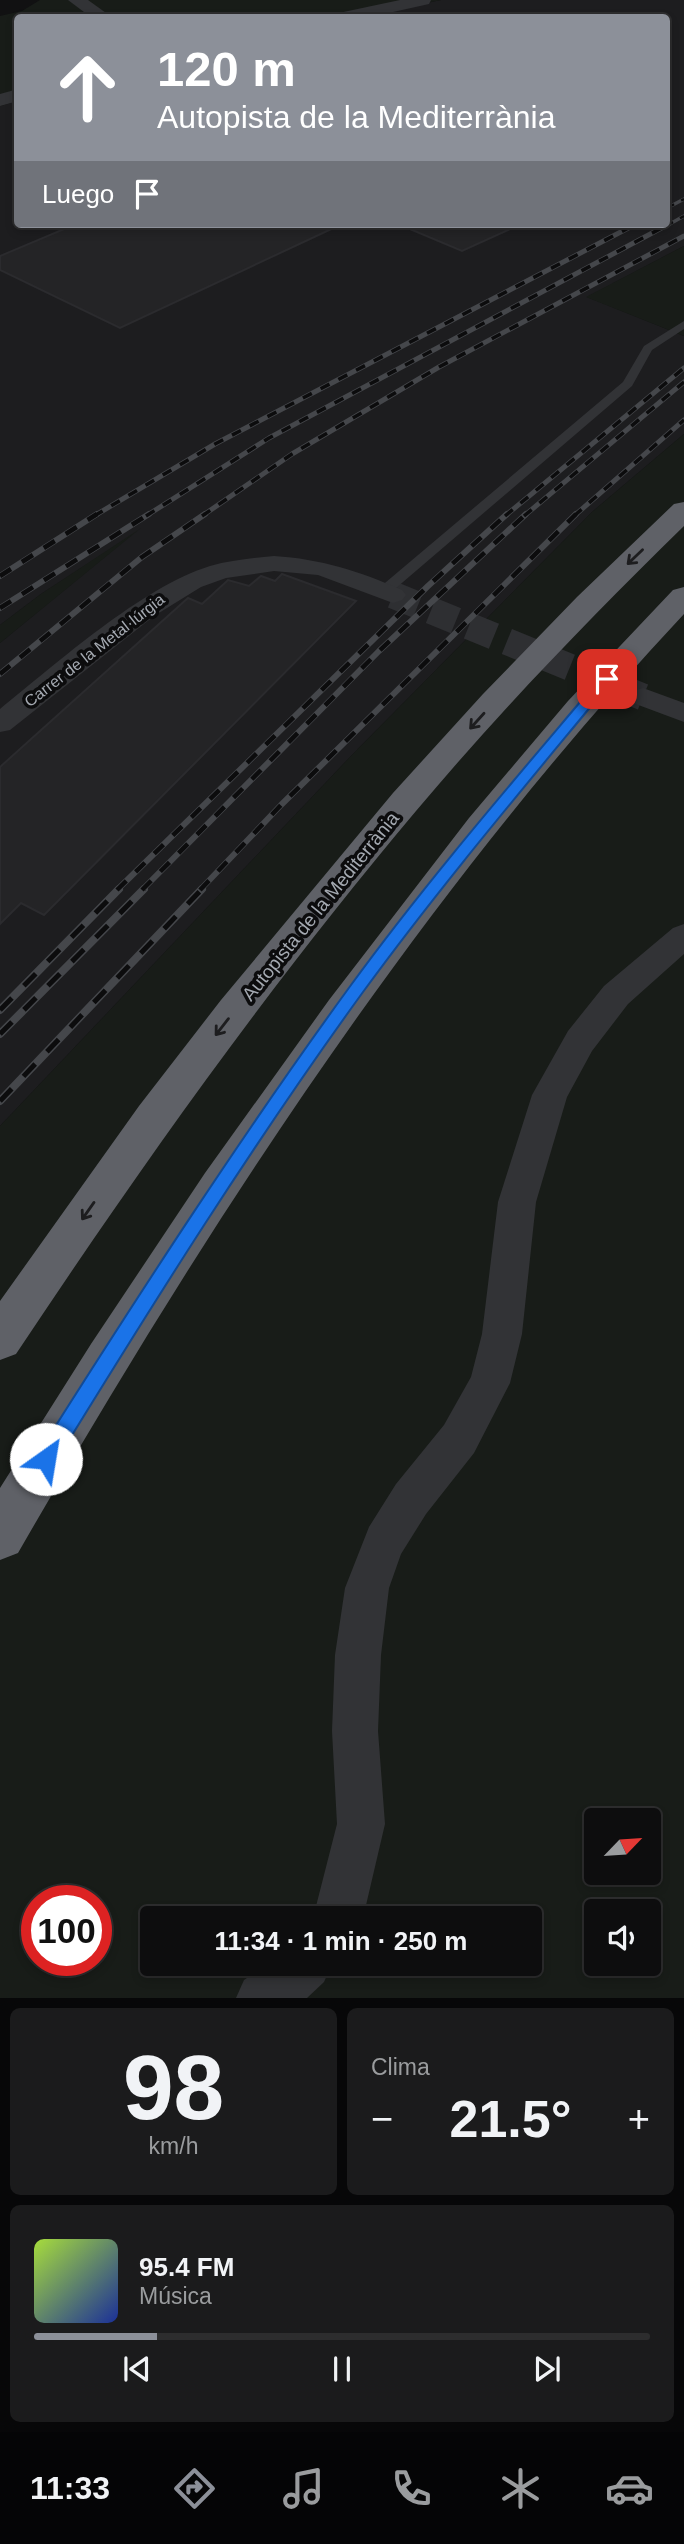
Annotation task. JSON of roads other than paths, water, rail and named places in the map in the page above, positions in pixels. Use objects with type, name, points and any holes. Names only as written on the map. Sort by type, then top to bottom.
[{"type":"highway","name":"Autopista de la Mediterrània","points":[[0,1339],[192,1067],[335,886],[526,667],[684,510]]},
{"type":"highway","points":[[0,1535],[159,1279],[246,1147],[358,988],[462,852],[555,737],[684,596]]},
{"type":"street","points":[[76,0],[98,14]]},
{"type":"street","points":[[327,14],[391,0]]},
{"type":"street","points":[[358,14],[423,0]]},
{"type":"street","name":"Carrer de la Metal·lúrgia","points":[[0,723],[160,597],[201,577],[254,566],[308,566],[332,571],[388,593]]},
{"type":"street","points":[[643,696],[684,713]]},
{"type":"street","points":[[341,1906],[361,1824],[355,1731],[358,1655],[371,1576],[384,1542],[411,1499],[459,1439],[490,1383],[502,1334],[517,1202],[550,1095],[580,1041],[616,995],[684,936]]},
{"type":"street","points":[[262,1998],[296,1976]]},
{"type":"lane","points":[[388,593],[628,384],[648,348],[684,324]]},
{"type":"tunnel","points":[[393,595],[643,697]]},
{"type":"railway","points":[[670,206],[684,199]]},
{"type":"railway","points":[[670,224],[684,216]]},
{"type":"railway","points":[[94,516],[215,444],[628,228]]},
{"type":"railway","points":[[146,516],[269,438],[662,228]]},
{"type":"railway","points":[[202,516],[292,454],[439,367],[684,236]]},
{"type":"railway","points":[[505,516],[684,368]]},
{"type":"railway","points":[[524,516],[684,382]]},
{"type":"railway","points":[[574,516],[684,420]]},
{"type":"railway","points":[[0,576],[97,514]]},
{"type":"railway","points":[[0,608],[149,514]]},
{"type":"railway","points":[[0,674],[142,557],[205,514]]},
{"type":"railway","points":[[117,890],[428,586],[507,514]]},
{"type":"railway","points":[[142,890],[379,651],[526,514]]},
{"type":"railway","points":[[200,890],[281,805],[576,514]]},
{"type":"railway","points":[[0,1010],[119,889]]},
{"type":"railway","points":[[0,1034],[144,889]]},
{"type":"railway","points":[[0,1101],[202,889]]}]
